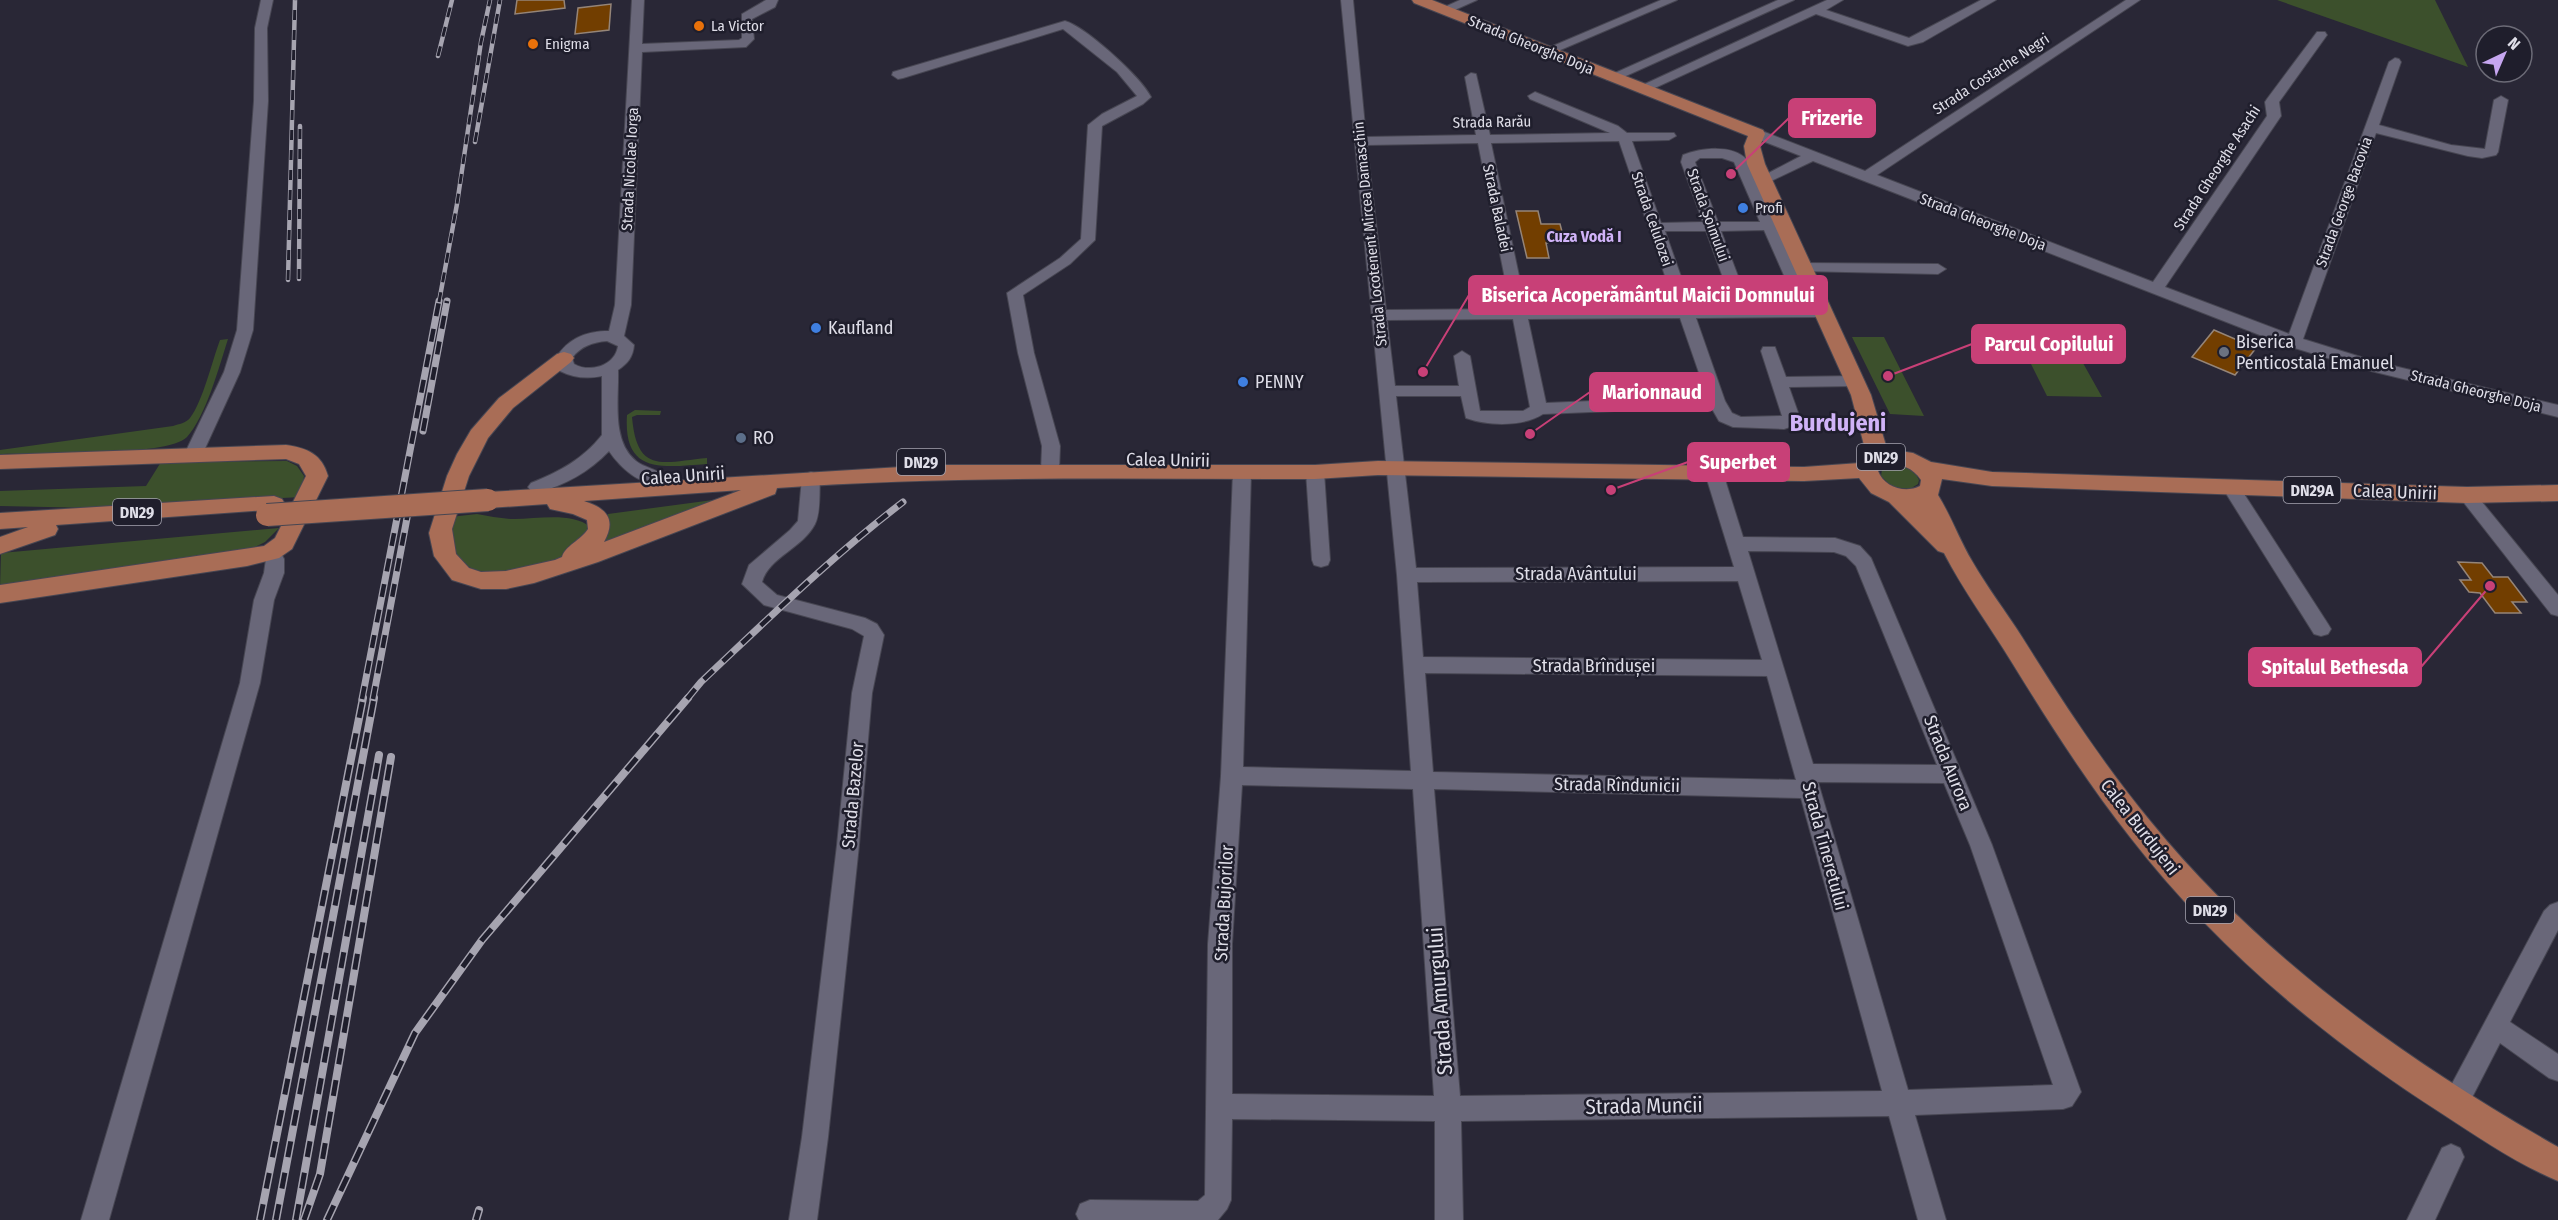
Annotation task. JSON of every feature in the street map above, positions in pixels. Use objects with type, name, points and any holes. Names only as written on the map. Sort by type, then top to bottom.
[{"type":"main road","name":"Strada Gheorghe Doja","points":[[1419,0],[1757,134]]},
{"type":"main road","points":[[1757,134],[1752,141],[1753,154],[1804,268],[1816,312],[1858,388],[1903,457]]},
{"type":"main road","points":[[577,368],[525,385],[498,409],[473,444],[462,465],[441,530],[442,548],[451,567],[472,580],[487,582],[509,580],[554,569],[801,478]]},
{"type":"main road","points":[[1858,388],[1876,448],[1872,470]]},
{"type":"main road","points":[[0,594],[247,558],[271,552],[284,543],[317,476],[313,463],[303,456],[286,452],[4,463]]},
{"type":"main road","name":"DN29","points":[[1893,456],[1903,457],[1928,483],[1908,498],[1888,494],[1872,470],[1893,456]]},
{"type":"main road","name":"Calea Unirii","points":[[532,493],[655,478],[933,461],[1242,472],[1396,468],[1804,474],[1872,470]]},
{"type":"main road","name":"Calea Unirii","points":[[2,523],[1050,465],[1324,462],[1366,468]]},
{"type":"main road","name":"Calea Unirii","points":[[1928,483],[1992,478],[2468,495],[2558,493]]},
{"type":"main road","name":"Calea Burdujeni","points":[[1928,483],[1936,510],[1958,558],[2092,765],[2142,833],[2192,891],[2268,966],[2373,1050],[2455,1104],[2558,1165]]},
{"type":"main road","points":[[532,493],[542,504],[581,507],[596,514],[600,522],[598,534],[591,543],[554,569]]},
{"type":"main road","name":"Calea Burdujeni","points":[[1897,497],[1958,558]]},
{"type":"main road","name":"Calea Unirii","points":[[2,523],[47,529],[270,509]]},
{"type":"main road","points":[[0,546],[47,529]]},
{"type":"street","points":[[193,455],[232,372],[245,330],[261,101],[261,28],[267,0]]},
{"type":"street","name":"Strada Nicolae Iorga","points":[[610,367],[621,360],[626,350],[626,345],[616,338],[622,305],[638,0]]},
{"type":"street","points":[[636,48],[742,44],[748,39],[746,17],[771,4],[772,0]]},
{"type":"street","name":"Strada Locotenent Mircea Damaschin","points":[[1347,0],[1396,468]]},
{"type":"street","points":[[1444,10],[1471,0]]},
{"type":"street","points":[[1547,51],[1671,0]]},
{"type":"street","points":[[1612,77],[1788,0]]},
{"type":"street","points":[[1641,88],[1838,0]]},
{"type":"street","points":[[1815,10],[1908,42],[1919,39],[1990,0]]},
{"type":"street","name":"Strada Costache Negri","points":[[1866,176],[2134,0]]},
{"type":"street","points":[[898,75],[1065,25],[1124,71],[1143,91],[1144,97],[1133,106],[1103,118],[1095,125],[1088,240],[1065,261],[1015,293],[1026,353],[1051,446],[1050,465]]},
{"type":"street","name":"Strada Gheorghe Asachi","points":[[2155,290],[2274,116],[2272,102],[2321,35]]},
{"type":"street","name":"Strada George Bacovia","points":[[2294,342],[2395,62]]},
{"type":"street","name":"Strada Baladei","points":[[1471,76],[1539,409]]},
{"type":"street","name":"Strada Rarău","points":[[1535,96],[1613,129],[1624,137]]},
{"type":"street","points":[[2371,127],[2465,152],[2487,154],[2491,152],[2500,100]]},
{"type":"street","name":"Strada Gheorghe Doja","points":[[1757,134],[2294,342],[2373,366],[2558,411]]},
{"type":"street","name":"Strada Rarău","points":[[1360,141],[1669,136]]},
{"type":"street","name":"Strada Celulozei","points":[[1624,137],[1716,401]]},
{"type":"street","name":"Strada Șoimului","points":[[1744,313],[1688,158],[1694,154],[1731,155],[1740,160],[1769,226]]},
{"type":"street","points":[[1764,179],[1814,155]]},
{"type":"street","points":[[1380,315],[1816,312],[1769,226],[1655,226]]},
{"type":"street","points":[[1804,268],[1938,269]]},
{"type":"street","points":[[609,395],[577,368],[571,348],[592,338],[622,305]]},
{"type":"street","points":[[592,338],[616,338]]},
{"type":"street","points":[[1462,356],[1467,391],[1472,414],[1475,416],[1527,417],[1539,409],[1716,401],[1725,417],[1731,421],[1784,423],[1791,418],[1769,351]]},
{"type":"street","points":[[577,368],[610,367],[611,436],[622,459],[630,466],[655,478]]},
{"type":"street","points":[[1780,382],[1858,388]]},
{"type":"street","points":[[1387,391],[1467,391]]},
{"type":"street","points":[[532,493],[576,471],[600,452],[611,436]]},
{"type":"street","name":"Strada Amurgului","points":[[1396,468],[1407,575],[1448,1109],[1449,1220]]},
{"type":"street","points":[[1315,471],[1321,560]]},
{"type":"street","name":"Strada Bujorilor","points":[[1089,1214],[1201,1215],[1208,1212],[1218,1200],[1220,944],[1232,776],[1242,472]]},
{"type":"street","name":"Strada Tineretului","points":[[1714,473],[1808,781],[1932,1220]]},
{"type":"street","name":"Strada Bazelor","points":[[801,478],[807,522],[797,535],[756,570],[752,584],[771,600],[858,623],[870,629],[874,635],[862,693],[848,845],[815,1137],[803,1220]]},
{"type":"street","points":[[2231,487],[2321,629]]},
{"type":"street","points":[[2468,495],[2558,609]]},
{"type":"street","name":"Strada Aurora","points":[[1736,544],[1835,544],[1853,551],[1860,557],[1981,845],[2068,1092]]},
{"type":"street","points":[[95,1220],[250,683],[264,600],[274,573],[275,559],[271,552]]},
{"type":"street","name":"Strada Avântului","points":[[1407,575],[1746,574]]},
{"type":"street","name":"Strada Brîndușei","points":[[1413,665],[1775,668]]},
{"type":"street","name":"Strada Rîndunicii","points":[[1423,781],[1808,781],[1953,774]]},
{"type":"street","points":[[1232,776],[1423,781]]},
{"type":"street","points":[[2455,1104],[2552,918],[2558,912]]},
{"type":"street","points":[[2495,1026],[2558,1069]]},
{"type":"street","name":"Strada Muncii","points":[[1218,1106],[1448,1109],[1898,1103],[2062,1097],[2068,1092]]},
{"type":"street","points":[[2421,1220],[2451,1157]]},
{"type":"green space","points":[[2277,0],[2435,0],[2468,67]]},
{"type":"green space","points":[[1852,337],[1884,337],[1924,416],[1890,414]]},
{"type":"green space","points":[[228,339],[211,391],[200,417],[187,437],[155,448],[128,451],[0,454],[0,450],[173,426],[184,422],[190,418],[199,402],[220,340]]},
{"type":"green space","points":[[2022,346],[2074,347],[2102,397],[2047,396]]},
{"type":"green space","points":[[635,410],[661,411],[660,415],[632,417],[635,436],[646,457],[665,462],[707,458],[707,464],[661,466],[639,458],[627,434],[627,415]]},
{"type":"green space","points":[[287,461],[297,466],[304,476],[301,497],[94,508],[0,506],[0,491],[146,486],[161,462]]},
{"type":"green space","points":[[1890,465],[1899,465],[1911,470],[1919,480],[1918,484],[1910,489],[1892,487],[1881,476],[1882,469]]},
{"type":"green space","points":[[713,500],[591,551],[608,522],[608,514]]},
{"type":"green space","points":[[477,514],[510,519],[552,517],[573,519],[590,527],[580,542],[566,555],[525,570],[492,573],[477,570],[465,564],[456,554],[453,546],[450,517]]},
{"type":"green space","points":[[279,528],[265,542],[249,550],[0,589],[1,553]]},
{"type":"building","points":[[517,0],[564,0],[565,8],[515,14]]},
{"type":"building","points":[[611,4],[609,30],[575,34],[578,8]]},
{"type":"building","points":[[1516,211],[1538,211],[1541,224],[1560,224],[1565,243],[1546,243],[1549,258],[1527,258]]},
{"type":"building","name":"Biserica Penticostală Emanuel","points":[[2214,330],[2256,348],[2235,375],[2192,357]]},
{"type":"building","points":[[2458,562],[2482,563],[2493,577],[2508,577],[2527,602],[2512,602],[2521,613],[2495,613],[2480,593],[2469,592],[2460,580],[2471,580]]},
{"type":"railway","points":[[288,280],[295,0]]},
{"type":"railway","points":[[438,56],[452,0]]},
{"type":"railway","points":[[439,302],[457,204],[481,42],[490,0]]},
{"type":"railway","points":[[475,142],[500,0]]},
{"type":"railway","points":[[299,279],[300,126]]},
{"type":"railway","points":[[362,699],[439,301]]},
{"type":"railway","points":[[423,431],[447,301]]},
{"type":"railway","points":[[373,699],[410,502]]},
{"type":"railway","points":[[687,699],[701,682],[800,589],[903,502]]},
{"type":"railway","points":[[260,1220],[363,698]]},
{"type":"railway","points":[[276,1220],[374,698]]},
{"type":"railway","points":[[327,1220],[415,1033],[482,940],[688,698]]},
{"type":"railway","points":[[296,1220],[379,755]]},
{"type":"railway","points":[[304,1220],[320,1174],[391,757]]},
{"type":"railway","points":[[476,1220],[479,1210]]},
{"type":"place","name":"La Victor","points":[[699,26]]},
{"type":"place","name":"Enigma","points":[[533,44]]},
{"type":"place","name":"Frizerie","points":[[1731,174]]},
{"type":"place","name":"Profi","points":[[1743,208]]},
{"type":"place","name":"Kaufland","points":[[816,328]]},
{"type":"place","name":"Biserica Penticostală Emanuel","points":[[2224,352]]},
{"type":"place","name":"Biserica Acoperământul Maicii Domnului","points":[[1423,372]]},
{"type":"place","name":"Parcul Copilului","points":[[1888,376]]},
{"type":"place","name":"PENNY","points":[[1243,382]]},
{"type":"place","name":"Marionnaud","points":[[1530,434]]},
{"type":"place","name":"RO","points":[[741,438]]},
{"type":"place","name":"Superbet","points":[[1611,490]]},
{"type":"place","name":"Spitalul Bethesda","points":[[2490,586]]},
{"type":"district","name":"Cuza Vodă I","points":[[1584,236]]},
{"type":"district","name":"Burdujeni","points":[[1838,423]]}]
